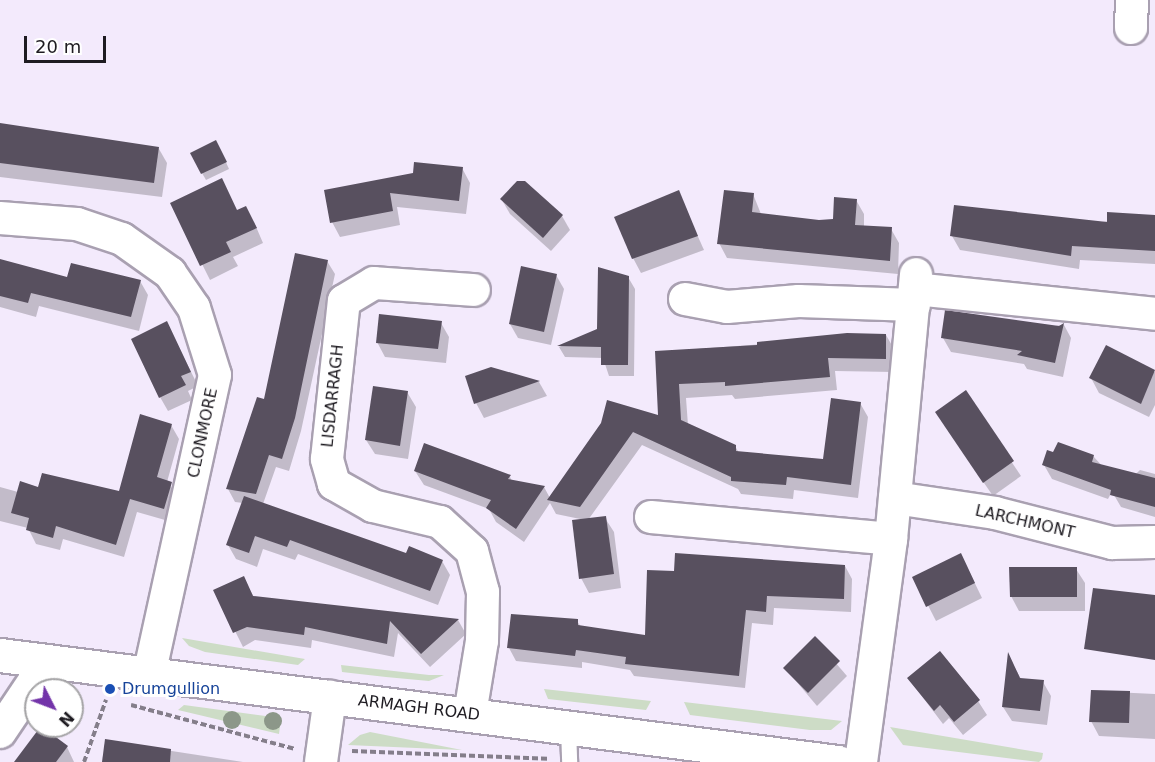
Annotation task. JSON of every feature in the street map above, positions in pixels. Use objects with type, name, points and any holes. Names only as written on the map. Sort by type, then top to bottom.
[{"type":"main road","name":"ARMAGH ROAD","points":[[0,655],[838,762]]},
{"type":"street","name":"CLONMORE","points":[[0,218],[77,224],[122,239],[170,273],[194,308],[215,375],[149,674]]},
{"type":"street","name":"LISDARRAGH","points":[[471,714],[482,641],[483,592],[472,551],[440,522],[373,506],[334,484],[327,459],[344,301],[374,283],[474,290]]},
{"type":"street","points":[[685,299],[727,307],[915,289],[1155,314]]},
{"type":"street","points":[[861,762],[896,498],[915,289]]},
{"type":"street","name":"LARCHMONT","points":[[896,498],[994,513],[1112,543],[1155,542]]},
{"type":"street","points":[[651,517],[891,539]]},
{"type":"street","points":[[0,732],[47,662]]},
{"type":"street","points":[[321,759],[330,697]]},
{"type":"lane","points":[[568,728],[569,761]]},
{"type":"path","points":[[101,695],[106,700],[117,702]]},
{"type":"path","points":[[84,762],[106,700]]},
{"type":"path","points":[[128,704],[321,759],[361,749],[569,761]]},
{"type":"green space","points":[[182,638],[305,659],[298,665],[205,652],[189,646]]},
{"type":"green space","points":[[341,665],[444,675],[429,681],[386,677],[342,672]]},
{"type":"green space","points":[[544,689],[651,701],[646,710],[548,699]]},
{"type":"green space","points":[[684,702],[842,721],[831,730],[810,730],[690,715]]},
{"type":"green space","points":[[184,705],[281,718],[279,734],[178,710]]},
{"type":"green space","points":[[890,727],[1043,753],[1042,759],[1039,762],[903,745]]},
{"type":"green space","points":[[370,732],[462,750],[348,745],[360,735]]},
{"type":"building","points":[[0,123],[159,147],[154,183],[0,163]]},
{"type":"building","points":[[216,140],[227,162],[201,174],[190,153]]},
{"type":"building","points":[[414,162],[463,167],[459,201],[390,193],[393,211],[330,223],[324,190],[413,173]]},
{"type":"building","points":[[222,178],[237,210],[246,206],[257,228],[226,242],[231,252],[200,266],[170,203]]},
{"type":"building","points":[[517,181],[525,181],[563,215],[543,238],[500,199]]},
{"type":"building","points":[[679,190],[698,236],[632,259],[614,217]]},
{"type":"building","points":[[724,190],[754,193],[752,212],[819,220],[833,219],[834,197],[857,199],[855,225],[892,227],[890,261],[717,244]]},
{"type":"building","points":[[954,205],[1107,222],[1107,212],[1155,215],[1155,251],[1072,246],[1071,256],[950,236]]},
{"type":"building","points":[[295,253],[328,260],[295,418],[282,459],[269,455],[256,494],[226,489],[257,397],[264,399]]},
{"type":"building","points":[[0,259],[67,277],[71,263],[141,280],[131,317],[31,293],[28,303],[0,296]]},
{"type":"building","points":[[521,266],[557,274],[544,332],[509,324]]},
{"type":"building","points":[[598,267],[629,276],[628,365],[601,365],[601,347],[557,346],[597,329]]},
{"type":"building","points":[[945,310],[1059,326],[1064,323],[1055,363],[1017,355],[1022,351],[941,338]]},
{"type":"building","points":[[379,314],[442,321],[438,349],[376,343]]},
{"type":"building","points":[[167,321],[191,372],[181,376],[186,385],[159,398],[131,339]]},
{"type":"building","points":[[847,333],[886,334],[886,359],[828,358],[830,377],[725,386],[725,382],[679,384],[681,420],[736,445],[736,451],[823,459],[831,398],[861,402],[851,485],[787,477],[786,485],[731,481],[731,477],[633,432],[580,507],[547,500],[601,423],[607,400],[658,415],[655,351],[757,345],[757,342]]},
{"type":"building","points":[[1106,345],[1155,370],[1141,404],[1089,378]]},
{"type":"building","points":[[491,367],[540,381],[474,404],[465,376]]},
{"type":"building","points":[[373,386],[408,391],[400,446],[365,440]]},
{"type":"building","points":[[966,390],[1014,461],[983,483],[935,412]]},
{"type":"building","points":[[140,414],[172,424],[157,477],[172,482],[164,509],[130,499],[116,545],[56,526],[53,538],[26,530],[29,518],[11,513],[20,481],[38,487],[42,473],[119,491]]},
{"type":"building","points":[[1058,442],[1094,455],[1092,462],[1155,478],[1155,507],[1110,495],[1111,490],[1042,465],[1047,450],[1053,452]]},
{"type":"building","points":[[424,443],[511,475],[508,479],[545,486],[516,529],[486,508],[491,500],[414,471]]},
{"type":"building","points":[[244,496],[406,553],[409,546],[443,560],[430,591],[290,540],[287,547],[255,536],[249,553],[226,545]]},
{"type":"building","points":[[606,516],[614,574],[579,579],[572,520]]},
{"type":"building","points":[[675,553],[845,565],[844,599],[767,596],[766,612],[746,610],[739,676],[625,664],[626,657],[576,650],[575,656],[507,648],[511,614],[578,619],[578,625],[645,635],[647,570],[674,571]]},
{"type":"building","points":[[961,553],[975,583],[926,607],[912,577]]},
{"type":"building","points":[[1009,567],[1077,567],[1077,597],[1010,597]]},
{"type":"building","points":[[244,576],[253,596],[459,619],[421,654],[390,621],[387,644],[305,627],[304,635],[247,627],[233,633],[213,590]]},
{"type":"building","points":[[1093,588],[1155,595],[1155,660],[1084,649]]},
{"type":"building","points":[[815,636],[840,661],[808,693],[783,668]]},
{"type":"building","points":[[940,651],[980,700],[954,722],[940,705],[934,711],[907,678]]},
{"type":"building","points":[[1008,652],[1020,678],[1044,680],[1040,711],[1002,707]]},
{"type":"building","points":[[1091,690],[1130,691],[1129,723],[1089,722]]},
{"type":"building","points":[[32,738],[57,738],[68,746],[56,762],[14,762]]},
{"type":"building","points":[[105,739],[171,749],[170,762],[102,762]]},
{"type":"place","name":"Drumgullion","points":[[110,689]]}]
